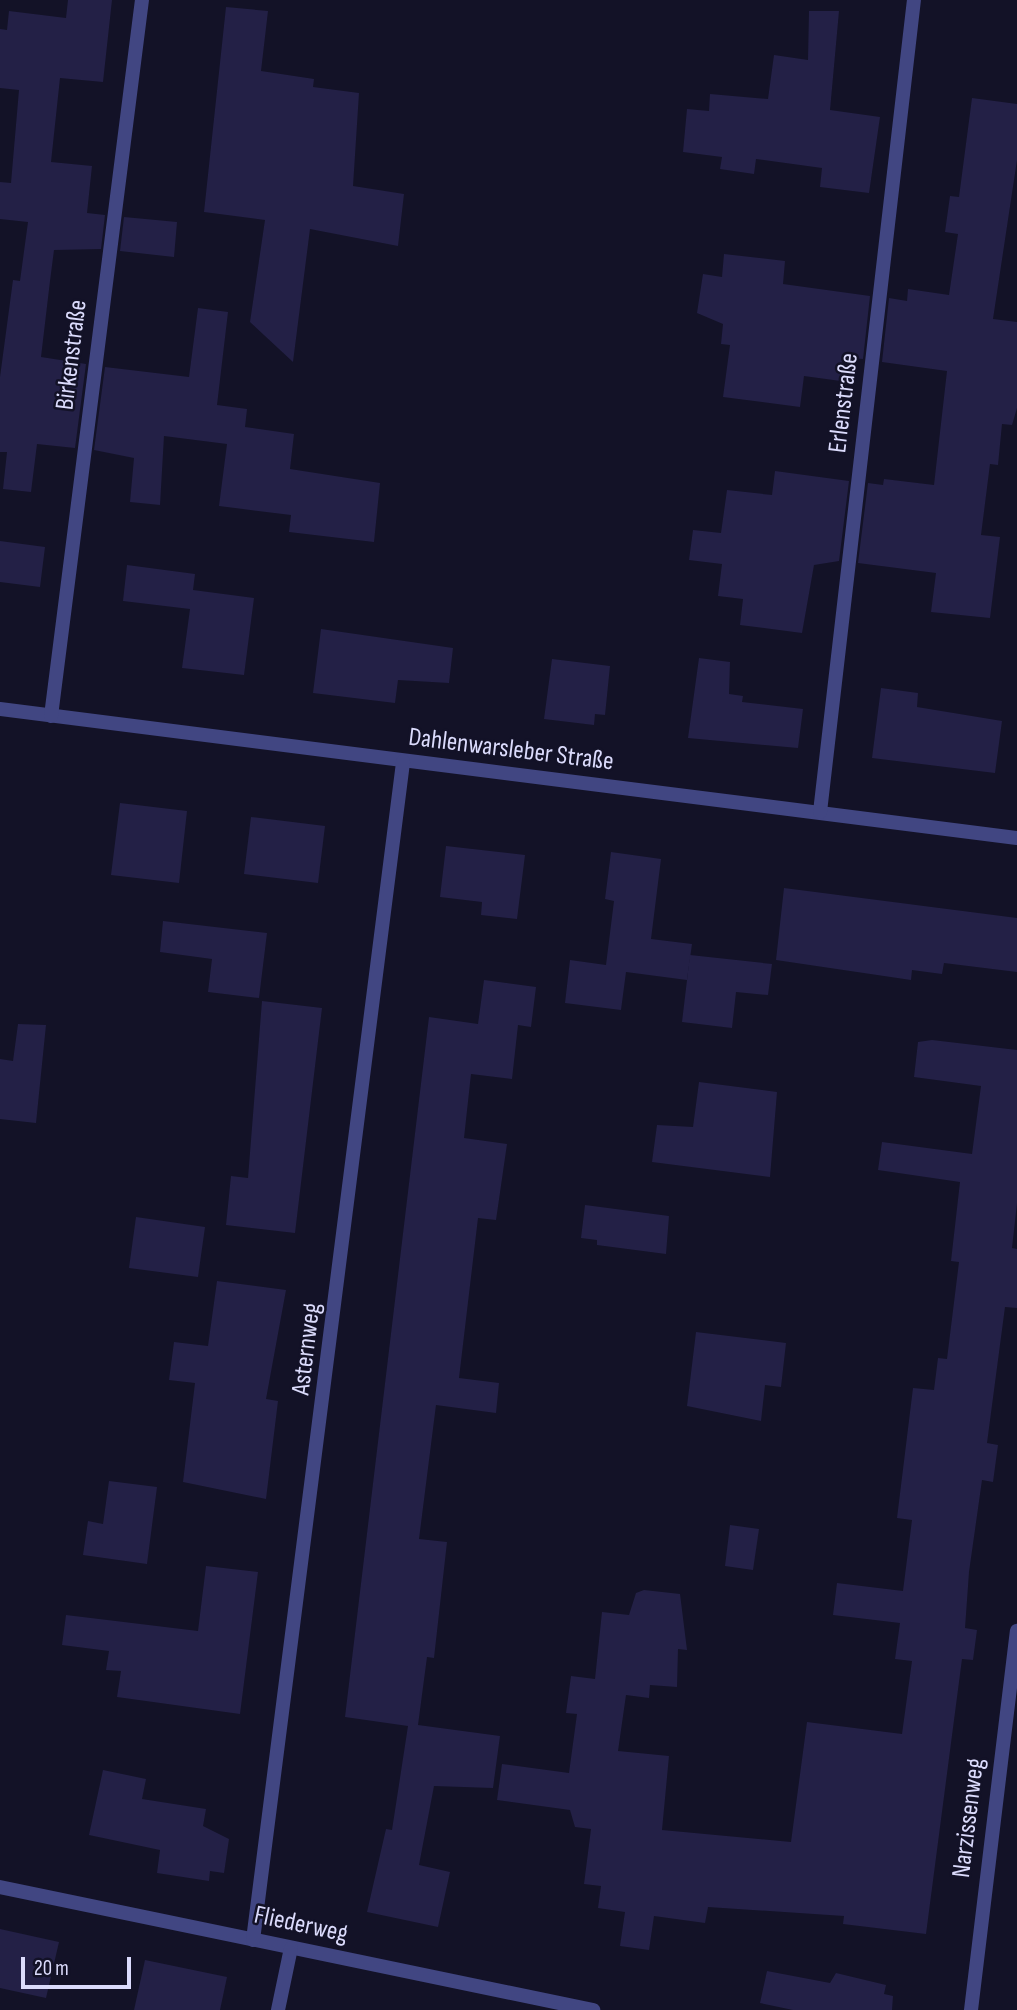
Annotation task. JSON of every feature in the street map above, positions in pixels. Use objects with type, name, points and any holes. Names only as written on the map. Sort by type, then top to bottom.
[{"type":"street","name":"Birkenstraße","points":[[51,716],[142,0]]},
{"type":"street","name":"Erlenstraße","points":[[820,812],[914,0]]},
{"type":"street","name":"Dahlenwarsleber Straße","points":[[0,709],[1017,838]]},
{"type":"street","name":"Asternweg","points":[[253,1940],[269,1848],[403,762]]},
{"type":"street","name":"Narzissenweg","points":[[971,2010],[1017,1631]]},
{"type":"street","name":"Fliederweg","points":[[0,1887],[593,2010]]},
{"type":"street","points":[[278,2010],[291,1948]]},
{"type":"building","points":[[68,0],[112,0],[103,82],[60,78],[51,162],[92,166],[87,213],[105,215],[101,249],[54,250],[41,357],[86,364],[75,448],[37,444],[31,492],[3,489],[7,452],[0,452],[0,377],[13,280],[20,281],[28,222],[0,219],[0,182],[11,183],[19,90],[0,88],[0,29],[7,30],[9,11],[66,18]]},
{"type":"building","points":[[226,7],[268,11],[261,71],[314,79],[313,87],[359,93],[353,186],[404,194],[398,246],[310,229],[293,362],[250,322],[265,220],[204,212]]},
{"type":"building","points":[[809,11],[839,11],[830,110],[880,117],[869,193],[820,187],[822,168],[756,159],[754,174],[720,169],[722,157],[683,152],[687,109],[709,111],[710,94],[768,99],[774,55],[808,60]]},
{"type":"building","points":[[972,98],[1017,104],[1017,160],[993,319],[1017,322],[1017,408],[1012,425],[1002,424],[998,465],[990,464],[981,535],[1000,537],[990,618],[931,612],[936,573],[858,563],[868,483],[883,485],[884,479],[934,485],[947,371],[882,362],[889,298],[907,301],[908,289],[949,295],[958,234],[945,232],[950,196],[959,197]]},
{"type":"building","points":[[124,217],[177,222],[174,257],[120,251]]},
{"type":"building","points":[[724,254],[785,261],[783,284],[870,296],[863,359],[851,358],[848,382],[804,376],[800,407],[723,397],[730,345],[721,344],[723,324],[697,313],[703,274],[722,277]]},
{"type":"building","points":[[198,308],[228,312],[217,405],[247,409],[245,427],[294,434],[290,469],[380,483],[374,542],[289,532],[291,515],[219,506],[227,444],[164,436],[160,505],[130,502],[134,458],[94,450],[105,367],[189,377]]},
{"type":"building","points":[[775,471],[849,481],[839,561],[814,565],[802,633],[740,625],[743,599],[718,596],[722,564],[689,560],[693,530],[721,533],[727,490],[772,495]]},
{"type":"building","points":[[0,541],[45,547],[40,587],[0,582]]},
{"type":"building","points":[[127,565],[195,574],[193,590],[254,598],[244,675],[182,668],[190,609],[123,601]]},
{"type":"building","points":[[321,629],[453,648],[449,683],[398,680],[395,703],[313,693]]},
{"type":"building","points":[[699,658],[730,662],[729,694],[743,696],[742,702],[803,709],[798,748],[688,738]]},
{"type":"building","points":[[552,659],[610,666],[605,715],[595,714],[594,725],[544,719]]},
{"type":"building","points":[[881,688],[918,693],[917,707],[1002,721],[995,773],[872,758]]},
{"type":"building","points":[[120,803],[187,811],[179,883],[111,875]]},
{"type":"building","points":[[251,817],[325,826],[318,883],[244,874]]},
{"type":"building","points":[[446,846],[525,855],[517,919],[481,915],[482,902],[440,897]]},
{"type":"building","points":[[611,852],[661,859],[651,939],[692,944],[687,980],[626,972],[621,1010],[565,1003],[570,960],[606,965],[614,901],[605,899]]},
{"type":"building","points":[[784,888],[1017,918],[1017,972],[944,963],[942,974],[912,970],[911,980],[776,960]]},
{"type":"building","points":[[163,921],[267,933],[259,998],[208,992],[212,959],[160,952]]},
{"type":"building","points":[[690,955],[772,964],[768,995],[736,992],[732,1028],[682,1022]]},
{"type":"building","points":[[484,980],[536,987],[531,1027],[518,1025],[512,1079],[471,1074],[464,1138],[507,1144],[496,1220],[478,1218],[459,1378],[499,1383],[496,1413],[436,1405],[419,1539],[447,1542],[434,1658],[427,1657],[418,1725],[500,1736],[493,1788],[434,1786],[419,1865],[450,1872],[438,1927],[367,1912],[386,1829],[392,1830],[408,1726],[345,1717],[429,1017],[478,1024]]},
{"type":"building","points":[[262,1001],[322,1008],[295,1233],[226,1225],[231,1176],[248,1178]]},
{"type":"building","points":[[18,1024],[46,1025],[36,1123],[0,1119],[0,1059],[13,1061]]},
{"type":"building","points":[[932,1040],[1017,1050],[1017,1203],[1012,1248],[1017,1249],[1017,1308],[1005,1307],[987,1443],[998,1445],[993,1482],[982,1480],[969,1572],[965,1628],[977,1630],[973,1660],[962,1659],[926,1934],[843,1924],[844,1916],[708,1907],[705,1923],[654,1916],[649,1950],[620,1946],[625,1912],[598,1908],[601,1886],[584,1884],[591,1829],[575,1827],[570,1810],[497,1800],[502,1764],[569,1773],[577,1714],[566,1713],[571,1676],[595,1679],[602,1612],[629,1615],[636,1593],[644,1590],[680,1594],[687,1650],[678,1649],[677,1687],[650,1685],[649,1698],[626,1695],[618,1751],[669,1756],[662,1830],[791,1842],[807,1722],[902,1734],[912,1661],[895,1659],[900,1623],[833,1615],[837,1583],[903,1591],[912,1520],[897,1518],[913,1388],[934,1390],[938,1358],[947,1359],[959,1262],[951,1261],[960,1182],[878,1170],[882,1142],[972,1154],[981,1086],[914,1077],[918,1042]]},
{"type":"building","points":[[699,1082],[777,1092],[770,1177],[652,1162],[657,1125],[693,1127]]},
{"type":"building","points":[[585,1205],[669,1216],[666,1254],[597,1245],[597,1240],[581,1238]]},
{"type":"building","points":[[136,1217],[205,1227],[198,1277],[129,1268]]},
{"type":"building","points":[[217,1281],[286,1290],[266,1399],[278,1401],[266,1499],[183,1482],[195,1383],[169,1380],[174,1342],[208,1346]]},
{"type":"building","points":[[696,1332],[786,1343],[781,1387],[765,1385],[761,1421],[687,1406]]},
{"type":"building","points":[[109,1481],[157,1487],[147,1564],[83,1555],[88,1521],[103,1524]]},
{"type":"building","points":[[730,1525],[759,1529],[753,1570],[725,1566]]},
{"type":"building","points":[[206,1566],[258,1572],[240,1714],[117,1697],[121,1671],[106,1670],[109,1651],[62,1645],[66,1615],[198,1631]]},
{"type":"building","points":[[103,1770],[146,1779],[142,1799],[206,1809],[203,1826],[229,1839],[224,1873],[210,1871],[209,1881],[157,1873],[160,1850],[89,1835]]},
{"type":"building","points":[[0,1929],[59,1942],[46,1998],[0,1988]]},
{"type":"building","points":[[145,1960],[227,1977],[220,2010],[134,2010]]},
{"type":"building","points":[[767,1971],[830,1983],[836,1973],[886,1985],[884,1994],[893,1996],[892,2010],[793,2010],[760,2003]]}]
